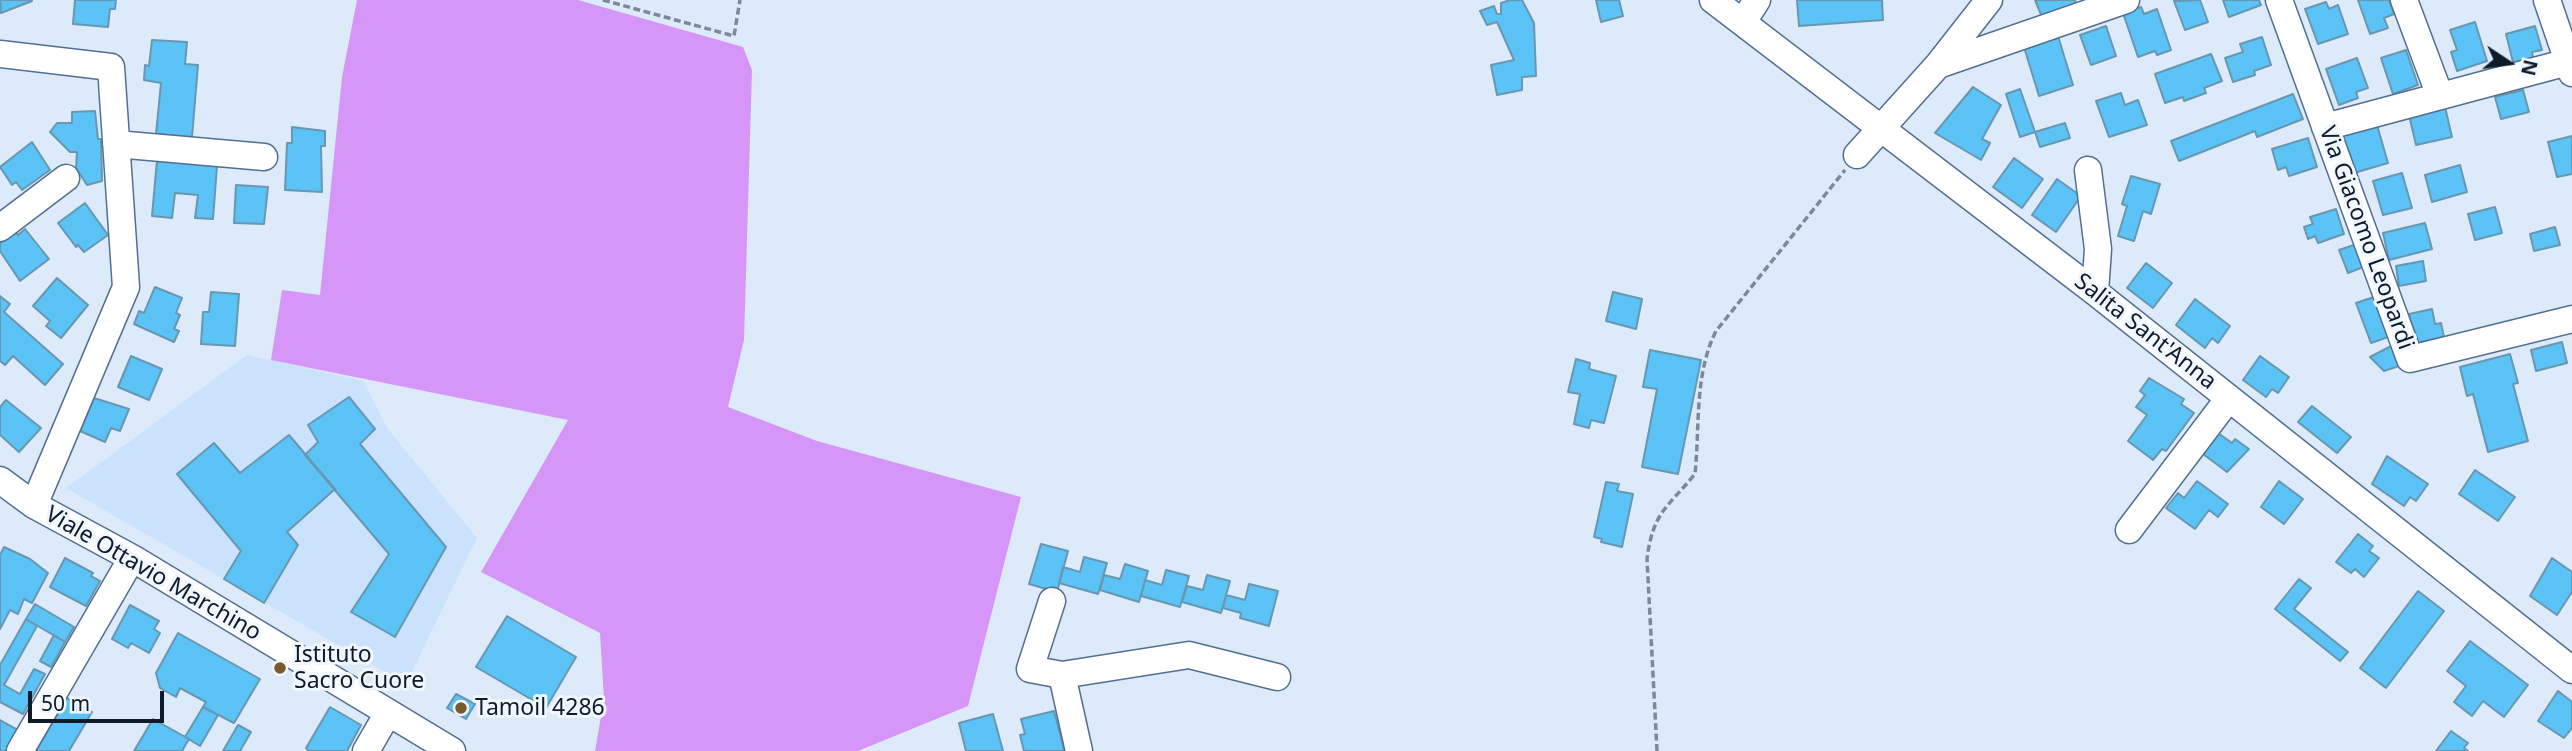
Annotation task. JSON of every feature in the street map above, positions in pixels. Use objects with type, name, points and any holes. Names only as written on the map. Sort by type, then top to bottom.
[{"type":"street","name":"Salita Sant'Anna","points":[[1713,0],[2095,292],[2572,670]]},
{"type":"street","points":[[1743,22],[1757,0]]},
{"type":"street","points":[[1857,155],[1938,65],[1989,0]]},
{"type":"street","points":[[1938,65],[2126,0]]},
{"type":"street","name":"Via Giacomo Leopardi","points":[[2279,0],[2410,359],[2572,319]]},
{"type":"street","points":[[2404,0],[2440,96]]},
{"type":"street","points":[[2325,127],[2440,96],[2570,68],[2547,0]]},
{"type":"street","points":[[0,54],[111,67],[126,287],[34,505]]},
{"type":"street","points":[[116,144],[264,157]]},
{"type":"street","points":[[2088,170],[2098,249],[2095,292]]},
{"type":"street","points":[[0,228],[66,178]]},
{"type":"street","points":[[2129,530],[2229,398]]},
{"type":"street","name":"Viale Ottavio Marchino","points":[[0,480],[34,505],[132,558],[452,751]]},
{"type":"street","points":[[20,751],[132,558]]},
{"type":"street","points":[[1052,601],[1030,669],[1062,675],[1188,655],[1277,677]]},
{"type":"street","points":[[1062,675],[1079,751]]},
{"type":"street","points":[[366,751],[388,713]]},
{"type":"path","points":[[603,0],[734,36],[740,0]]},
{"type":"path","points":[[1657,751],[1647,559],[1651,531],[1665,504],[1695,474],[1701,377],[1707,349],[1716,331],[1857,155]]},
{"type":"shaded area","points":[[357,0],[578,0],[743,47],[752,70],[744,340],[728,407],[817,441],[1021,497],[968,706],[858,751],[595,751],[604,699],[600,633],[481,572],[568,420],[271,360],[282,290],[320,295],[342,77]]},
{"type":"shaded area","points":[[247,355],[363,381],[387,428],[477,538],[406,684],[66,488]]},
{"type":"building","points":[[0,0],[31,0],[32,1],[1,13]]},
{"type":"building","points":[[75,0],[116,0],[115,9],[110,9],[108,27],[73,24]]},
{"type":"building","points":[[1522,0],[1534,23],[1536,76],[1522,77],[1522,90],[1497,95],[1491,65],[1514,60],[1497,22],[1487,25],[1480,11],[1494,6],[1497,14],[1501,14],[1501,3]]},
{"type":"building","points":[[1596,0],[1619,0],[1623,16],[1601,22]]},
{"type":"building","points":[[1797,0],[1882,0],[1883,20],[1799,26]]},
{"type":"building","points":[[2035,0],[2075,0],[2076,3],[2042,17]]},
{"type":"building","points":[[2200,0],[2208,22],[2185,30],[2174,1]]},
{"type":"building","points":[[2223,0],[2259,0],[2261,5],[2229,17]]},
{"type":"building","points":[[2358,0],[2389,0],[2394,14],[2384,18],[2388,28],[2370,34]]},
{"type":"building","points":[[2326,2],[2329,9],[2338,5],[2348,34],[2318,44],[2305,9]]},
{"type":"building","points":[[2141,7],[2144,14],[2157,9],[2171,50],[2157,55],[2155,51],[2138,57],[2123,13]]},
{"type":"building","points":[[2475,22],[2487,61],[2457,71],[2451,52],[2457,50],[2450,30]]},
{"type":"building","points":[[2106,26],[2116,56],[2091,65],[2080,35]]},
{"type":"building","points":[[2535,26],[2542,50],[2532,52],[2534,61],[2514,66],[2506,34]]},
{"type":"building","points":[[2058,36],[2073,85],[2039,96],[2024,47]]},
{"type":"building","points":[[2262,37],[2271,65],[2254,71],[2255,75],[2233,82],[2225,58],[2243,52],[2240,44]]},
{"type":"building","points":[[152,40],[187,42],[185,64],[198,65],[192,137],[156,134],[161,83],[144,80],[145,65],[149,66]]},
{"type":"building","points":[[2406,50],[2418,85],[2393,94],[2381,58]]},
{"type":"building","points":[[2211,54],[2222,81],[2204,88],[2206,93],[2184,101],[2183,97],[2165,103],[2155,74]]},
{"type":"building","points":[[2357,58],[2368,88],[2356,92],[2358,98],[2339,105],[2326,69]]},
{"type":"building","points":[[1973,87],[2001,105],[1982,139],[1990,143],[1981,160],[1935,133]]},
{"type":"building","points":[[2020,89],[2035,132],[2020,137],[2006,94]]},
{"type":"building","points":[[2523,90],[2529,112],[2501,119],[2495,97]]},
{"type":"building","points":[[2121,93],[2125,105],[2138,100],[2147,125],[2109,137],[2096,101]]},
{"type":"building","points":[[2293,94],[2303,119],[2257,137],[2255,131],[2179,161],[2171,141]]},
{"type":"building","points":[[2445,107],[2452,137],[2416,145],[2409,115]]},
{"type":"building","points":[[95,111],[98,139],[101,139],[102,181],[87,185],[76,168],[77,152],[70,152],[50,132],[57,123],[72,123],[72,112]]},
{"type":"building","points":[[2065,123],[2070,138],[2040,147],[2035,132]]},
{"type":"building","points":[[2377,125],[2388,163],[2354,173],[2343,135]]},
{"type":"building","points":[[292,127],[325,131],[325,146],[321,146],[322,192],[285,190],[287,143],[292,143]]},
{"type":"building","points":[[2572,136],[2572,174],[2557,177],[2548,142]]},
{"type":"building","points":[[2308,138],[2317,167],[2289,176],[2286,167],[2278,170],[2272,149]]},
{"type":"building","points":[[32,142],[50,170],[22,190],[16,182],[12,185],[0,167]]},
{"type":"building","points":[[2014,158],[2043,179],[2022,208],[1993,187]]},
{"type":"building","points":[[157,160],[217,166],[213,219],[195,218],[198,195],[175,193],[172,218],[152,216]]},
{"type":"building","points":[[2460,165],[2467,192],[2432,202],[2425,175]]},
{"type":"building","points":[[2402,173],[2412,208],[2383,215],[2373,181]]},
{"type":"building","points":[[2131,176],[2160,184],[2151,214],[2143,211],[2134,241],[2118,236],[2127,206],[2122,204]]},
{"type":"building","points":[[2057,179],[2081,196],[2056,232],[2032,215]]},
{"type":"building","points":[[236,185],[268,187],[264,224],[234,223]]},
{"type":"building","points":[[85,203],[108,235],[84,252],[78,245],[76,247],[58,223]]},
{"type":"building","points":[[2495,207],[2502,233],[2475,240],[2468,214]]},
{"type":"building","points":[[2336,209],[2344,234],[2318,243],[2315,236],[2308,239],[2304,227],[2313,224],[2310,217]]},
{"type":"building","points":[[2425,223],[2432,249],[2389,260],[2383,233]]},
{"type":"building","points":[[2555,227],[2560,245],[2534,251],[2530,234]]},
{"type":"building","points":[[25,229],[49,259],[20,281],[0,251],[0,243],[15,231],[18,235]]},
{"type":"building","points":[[2357,244],[2366,266],[2348,273],[2339,250]]},
{"type":"building","points":[[2423,261],[2426,281],[2399,286],[2396,266]]},
{"type":"building","points":[[2146,263],[2172,283],[2153,308],[2127,288]]},
{"type":"building","points":[[57,278],[88,305],[61,338],[46,326],[50,321],[33,306]]},
{"type":"building","points":[[155,287],[182,298],[176,313],[180,315],[174,329],[179,331],[174,342],[134,324],[139,311],[144,313]]},
{"type":"building","points":[[211,292],[239,294],[235,346],[201,344],[203,312],[209,312]]},
{"type":"building","points":[[1613,292],[1642,299],[1636,329],[1606,321]]},
{"type":"building","points":[[0,296],[10,304],[4,312],[63,364],[45,385],[13,356],[5,365],[0,361]]},
{"type":"building","points":[[2377,296],[2391,336],[2371,343],[2356,303]]},
{"type":"building","points":[[2195,299],[2230,326],[2218,343],[2212,338],[2205,348],[2176,325]]},
{"type":"building","points":[[2432,309],[2435,324],[2441,323],[2444,337],[2415,343],[2409,314]]},
{"type":"building","points":[[2562,342],[2567,363],[2536,371],[2531,350]]},
{"type":"building","points":[[2395,344],[2402,365],[2384,371],[2370,357]]},
{"type":"building","points":[[1650,350],[1701,360],[1678,474],[1642,467],[1657,389],[1643,387]]},
{"type":"building","points":[[2510,354],[2518,383],[2513,384],[2528,441],[2488,452],[2473,394],[2467,396],[2460,367]]},
{"type":"building","points":[[131,356],[162,369],[149,400],[118,387]]},
{"type":"building","points":[[2260,356],[2289,377],[2278,393],[2272,389],[2266,397],[2243,380]]},
{"type":"building","points":[[1576,359],[1590,363],[1589,369],[1616,376],[1604,423],[1591,420],[1589,428],[1574,424],[1580,394],[1568,392]]},
{"type":"building","points":[[2149,378],[2184,399],[2181,404],[2194,413],[2166,451],[2162,449],[2153,460],[2128,441],[2147,415],[2136,407],[2145,395],[2140,391]]},
{"type":"building","points":[[349,397],[375,429],[360,444],[446,547],[395,637],[351,612],[389,554],[305,455],[318,442],[308,425]]},
{"type":"building","points":[[94,398],[129,409],[120,431],[111,428],[105,442],[80,431]]},
{"type":"building","points":[[6,400],[41,428],[19,452],[0,435],[0,407]]},
{"type":"building","points":[[2312,406],[2351,437],[2337,453],[2298,422]]},
{"type":"building","points":[[2218,433],[2232,443],[2235,439],[2249,449],[2227,472],[2203,454]]},
{"type":"building","points":[[289,435],[335,489],[287,532],[298,545],[264,603],[224,579],[241,551],[177,474],[214,443],[240,473]]},
{"type":"building","points":[[2387,456],[2428,484],[2416,501],[2410,497],[2404,506],[2372,484]]},
{"type":"building","points":[[2475,470],[2515,497],[2498,521],[2459,494]]},
{"type":"building","points":[[2197,481],[2228,504],[2218,517],[2209,510],[2195,529],[2166,508],[2178,493],[2184,498]]},
{"type":"building","points":[[2279,481],[2303,499],[2284,524],[2261,507]]},
{"type":"building","points":[[1606,482],[1619,484],[1617,491],[1633,494],[1622,547],[1601,542],[1602,539],[1594,537]]},
{"type":"building","points":[[2358,534],[2373,546],[2369,551],[2379,558],[2364,577],[2355,569],[2351,573],[2336,562]]},
{"type":"building","points":[[1041,544],[1068,551],[1057,592],[1029,584]]},
{"type":"building","points":[[4,547],[30,559],[48,573],[32,603],[24,599],[18,614],[10,610],[0,629],[0,555]]},
{"type":"building","points":[[1084,557],[1107,563],[1098,594],[1059,583],[1063,567],[1080,572]]},
{"type":"building","points":[[65,558],[93,573],[91,576],[100,581],[86,606],[50,587]]},
{"type":"building","points":[[2552,558],[2572,572],[2572,592],[2557,615],[2530,596]]},
{"type":"building","points":[[1125,564],[1148,571],[1139,602],[1100,590],[1104,575],[1120,579]]},
{"type":"building","points":[[1166,570],[1189,576],[1180,607],[1141,596],[1145,580],[1162,585]]},
{"type":"building","points":[[1207,575],[1230,581],[1221,613],[1182,602],[1187,586],[1203,590]]},
{"type":"building","points":[[2299,579],[2311,588],[2294,609],[2348,652],[2340,661],[2275,609]]},
{"type":"building","points":[[1249,584],[1278,591],[1269,626],[1240,618],[1241,613],[1223,608],[1226,595],[1245,600]]},
{"type":"building","points":[[2418,591],[2444,611],[2386,688],[2360,668]]},
{"type":"building","points":[[35,604],[74,627],[65,642],[26,619]]},
{"type":"building","points":[[130,605],[159,621],[154,629],[160,633],[149,653],[131,643],[128,648],[112,639]]},
{"type":"building","points":[[507,616],[576,657],[546,708],[476,667]]},
{"type":"building","points":[[26,619],[37,626],[4,685],[20,694],[34,669],[45,674],[23,714],[0,702],[0,665]]},
{"type":"building","points":[[178,633],[260,679],[234,723],[203,707],[206,702],[180,688],[176,697],[160,688],[156,673]]},
{"type":"building","points":[[54,635],[65,642],[51,667],[40,661]]},
{"type":"building","points":[[2470,641],[2528,685],[2504,717],[2483,701],[2472,716],[2454,702],[2466,686],[2447,671]]},
{"type":"building","points":[[2558,691],[2572,702],[2572,728],[2564,738],[2538,721]]},
{"type":"building","points":[[456,694],[475,704],[466,719],[447,708]]},
{"type":"building","points":[[67,698],[92,712],[69,751],[36,751]]},
{"type":"building","points":[[203,707],[218,715],[200,746],[185,737]]},
{"type":"building","points":[[330,707],[361,725],[347,751],[309,751],[306,748]]},
{"type":"building","points":[[1054,711],[1064,749],[1071,747],[1072,751],[1024,751],[1020,735],[1025,734],[1021,719]]},
{"type":"building","points":[[993,714],[1003,751],[966,751],[959,723]]},
{"type":"building","points":[[153,719],[189,739],[182,751],[134,751]]},
{"type":"building","points":[[0,720],[18,730],[6,751],[0,751]]},
{"type":"building","points":[[238,725],[251,732],[240,751],[223,751]]},
{"type":"building","points":[[2451,731],[2468,743],[2464,748],[2468,751],[2436,751]]},
{"type":"place","name":"Istituto Sacro Cuore","points":[[280,668]]},
{"type":"place","name":"Tamoil 4286","points":[[461,708]]}]
